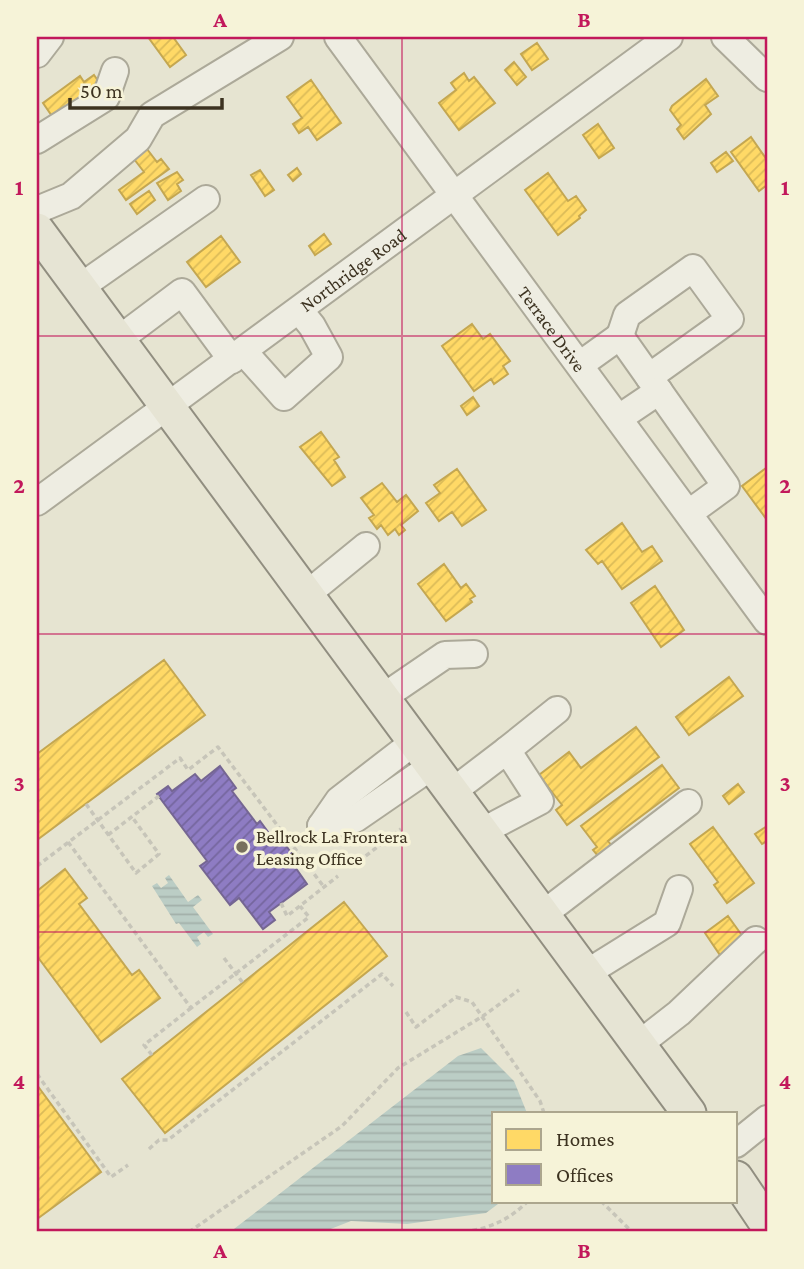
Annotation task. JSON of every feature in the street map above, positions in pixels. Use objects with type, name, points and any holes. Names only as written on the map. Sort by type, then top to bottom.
[{"type":"main road","points":[[37,230],[688,1112]]},
{"type":"main road","points":[[738,1181],[767,1224]]},
{"type":"street","points":[[37,54],[50,37]]},
{"type":"street","points":[[37,210],[71,196],[138,139],[152,115],[280,37]]},
{"type":"street","name":"Terrace Drive","points":[[338,37],[581,364],[767,621]]},
{"type":"street","name":"Northridge Road","points":[[37,502],[669,37]]},
{"type":"street","points":[[725,37],[767,78]]},
{"type":"street","points":[[37,139],[106,97],[116,71]]},
{"type":"street","points":[[79,288],[206,199]]},
{"type":"street","points":[[581,364],[620,336],[626,315],[693,268],[730,319],[619,418]]},
{"type":"street","points":[[118,340],[182,292],[238,356],[284,397],[329,357],[312,326],[299,310]]},
{"type":"street","points":[[620,336],[726,486],[689,513]]},
{"type":"street","points":[[665,480],[703,454]]},
{"type":"street","points":[[306,595],[366,546]]},
{"type":"street","points":[[382,698],[445,655],[474,654]]},
{"type":"street","points":[[452,792],[557,710]]},
{"type":"street","points":[[481,832],[540,801],[507,750]]},
{"type":"street","points":[[542,915],[688,803]]},
{"type":"street","points":[[585,974],[667,923],[679,889]]},
{"type":"street","points":[[638,1045],[679,1013],[756,940]]},
{"type":"street","points":[[738,1142],[767,1119]]},
{"type":"path","points":[[37,866],[180,758],[188,770],[218,747],[324,887]]},
{"type":"path","points":[[108,835],[159,796]]},
{"type":"path","points":[[86,804],[136,873],[159,854],[132,817]]},
{"type":"path","points":[[359,861],[401,829]]},
{"type":"path","points":[[68,842],[191,1008]]},
{"type":"path","points":[[281,903],[286,916],[338,876]]},
{"type":"path","points":[[152,1055],[144,1045],[309,917],[300,906]]},
{"type":"path","points":[[225,958],[243,983]]},
{"type":"path","points":[[149,1149],[159,1140],[168,1140],[382,974],[393,986]]},
{"type":"path","points":[[189,1232],[342,1126],[398,1068],[483,1016],[519,990]]},
{"type":"path","points":[[405,1012],[416,1027],[456,997],[472,1002],[540,1101],[544,1112]]},
{"type":"path","points":[[37,1073],[111,1177],[128,1166]]},
{"type":"path","points":[[464,1232],[485,1229],[503,1222],[527,1202]]},
{"type":"path","points":[[602,1202],[632,1232]]},
{"type":"shaded area","points":[[169,875],[188,902],[198,895],[202,900],[193,907],[213,934],[208,937],[204,932],[197,937],[201,944],[197,947],[179,923],[176,924],[152,886],[157,883],[161,888],[168,883],[165,878]]},
{"type":"shaded area","points":[[481,1048],[514,1081],[527,1112],[492,1112],[492,1202],[501,1202],[486,1213],[407,1224],[351,1221],[323,1232],[230,1232],[458,1056]]},
{"type":"building: Homes","points":[[148,37],[173,37],[186,55],[170,67]]},
{"type":"building: Homes","points":[[537,43],[548,59],[532,70],[521,54]]},
{"type":"building: Homes","points":[[514,62],[526,77],[517,85],[505,70]]},
{"type":"building: Homes","points":[[464,73],[469,81],[474,77],[495,103],[459,130],[439,103],[456,90],[451,83]]},
{"type":"building: Homes","points":[[94,75],[101,85],[54,119],[43,103],[80,76],[84,82]]},
{"type":"building: Homes","points":[[706,79],[718,96],[705,105],[711,114],[684,139],[677,129],[681,125],[670,110]]},
{"type":"building: Homes","points":[[311,80],[341,123],[317,140],[308,127],[299,133],[293,124],[302,118],[287,97]]},
{"type":"building: Homes","points":[[598,124],[614,148],[599,158],[583,135]]},
{"type":"building: Homes","points":[[751,137],[767,160],[767,185],[759,191],[731,152]]},
{"type":"building: Homes","points":[[147,149],[157,162],[161,159],[169,169],[126,200],[119,190],[144,172],[134,159]]},
{"type":"building: Homes","points":[[726,152],[733,161],[717,172],[711,163]]},
{"type":"building: Homes","points":[[297,168],[301,174],[293,181],[288,175]]},
{"type":"building: Homes","points":[[260,170],[274,190],[265,196],[251,175]]},
{"type":"building: Homes","points":[[177,172],[183,180],[177,184],[181,191],[168,200],[157,183]]},
{"type":"building: Homes","points":[[548,173],[568,201],[576,196],[586,210],[558,235],[525,190]]},
{"type":"building: Homes","points":[[149,191],[155,200],[137,214],[130,204]]},
{"type":"building: Homes","points":[[324,234],[331,244],[315,255],[309,246]]},
{"type":"building: Homes","points":[[221,236],[240,262],[206,287],[187,262]]},
{"type":"building: Homes","points":[[472,324],[483,339],[490,334],[510,361],[503,366],[508,374],[494,384],[491,379],[474,391],[442,346]]},
{"type":"building: Homes","points":[[473,397],[479,406],[467,415],[461,406]]},
{"type":"building: Homes","points":[[321,432],[339,457],[334,460],[345,477],[332,486],[300,447]]},
{"type":"building: Homes","points":[[766,468],[767,470],[767,520],[742,486]]},
{"type":"building: Homes","points":[[457,469],[486,510],[462,526],[452,512],[439,521],[426,503],[440,493],[434,485]]},
{"type":"building: Homes","points":[[382,483],[397,502],[406,495],[418,511],[401,525],[405,530],[399,535],[395,529],[388,535],[381,525],[377,529],[369,518],[374,515],[361,498]]},
{"type":"building: Homes","points":[[622,523],[642,552],[652,546],[662,561],[622,589],[602,561],[598,564],[586,550]]},
{"type":"building: Homes","points":[[444,564],[461,588],[466,584],[475,596],[470,599],[472,602],[446,621],[418,584]]},
{"type":"building: Homes","points":[[655,586],[684,630],[661,647],[631,603]]},
{"type":"building: Homes","points":[[164,660],[205,715],[37,840],[37,754]]},
{"type":"building: Homes","points":[[729,677],[743,696],[689,735],[676,717]]},
{"type":"building: Homes","points":[[636,727],[659,757],[567,825],[556,810],[562,805],[539,775],[569,752],[581,768]]},
{"type":"building: Homes","points":[[662,765],[679,788],[608,841],[616,851],[602,861],[593,850],[597,847],[581,826]]},
{"type":"building: Homes","points":[[738,784],[744,792],[729,804],[723,796]]},
{"type":"building: Homes","points":[[767,826],[767,841],[762,844],[755,834]]},
{"type":"building: Homes","points":[[713,827],[754,883],[727,903],[714,885],[718,882],[690,844]]},
{"type":"building: Homes","points":[[65,869],[87,898],[79,904],[132,975],[139,970],[160,998],[101,1042],[37,956],[37,891]]},
{"type":"building: Homes","points":[[344,902],[387,956],[165,1133],[122,1079]]},
{"type":"building: Homes","points":[[728,916],[746,941],[722,958],[705,933]]},
{"type":"building: Homes","points":[[37,1085],[101,1172],[37,1219]]},
{"type":"building: Offices","name":"Bellrock La Frontera Leasing Office","points":[[220,766],[236,788],[232,791],[257,824],[260,821],[274,840],[279,836],[292,854],[288,857],[307,884],[269,912],[275,920],[263,929],[239,898],[230,905],[200,866],[207,861],[157,794],[168,786],[172,791],[195,774],[201,781]]},
{"type":"place","name":"Bellrock La Frontera Leasing Office","points":[[242,847]]}]
